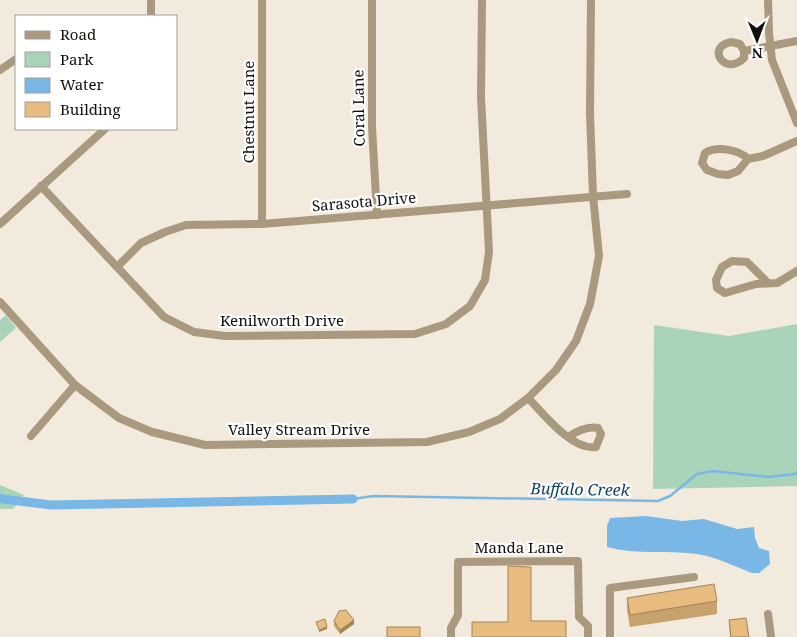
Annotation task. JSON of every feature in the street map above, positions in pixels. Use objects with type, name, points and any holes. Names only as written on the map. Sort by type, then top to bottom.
[{"type":"street","points":[[151,0],[151,15]]},
{"type":"street","name":"Chestnut Lane","points":[[262,0],[262,224]]},
{"type":"street","name":"Coral Lane","points":[[372,0],[372,127],[377,215]]},
{"type":"street","name":"Kenilworth Drive","points":[[41,186],[164,318],[194,332],[225,336],[415,334],[446,324],[470,306],[485,280],[489,252],[481,97],[482,0]]},
{"type":"street","name":"Valley Stream Drive","points":[[0,302],[75,385],[119,418],[152,432],[204,445],[427,442],[469,432],[500,419],[528,398],[556,370],[576,341],[590,304],[599,256],[593,196],[590,113],[591,0]]},
{"type":"street","points":[[768,0],[772,60],[797,123]]},
{"type":"street","points":[[744,51],[797,41]]},
{"type":"street","points":[[0,70],[15,60]]},
{"type":"street","points":[[0,224],[104,130]]},
{"type":"street","points":[[748,159],[735,152],[710,149],[705,153],[702,163],[707,170],[728,175],[738,171],[748,159],[763,156],[797,141]]},
{"type":"street","name":"Sarasota Drive","points":[[117,267],[141,243],[186,225],[262,224],[627,194]]},
{"type":"street","points":[[768,284],[747,262],[732,260],[722,267],[716,280],[717,288],[725,293],[756,284],[768,284],[777,283],[797,271]]},
{"type":"street","points":[[31,436],[75,385]]},
{"type":"street","points":[[528,398],[568,437]]},
{"type":"street","name":"Manda Lane","points":[[451,637],[451,628],[458,615],[458,562],[560,561],[578,561],[579,617],[588,626],[588,637]]},
{"type":"street","points":[[610,637],[610,588],[694,577]]},
{"type":"street","points":[[768,614],[771,637]]},
{"type":"green space","points":[[6,315],[16,328],[0,342],[0,320]]},
{"type":"green space","points":[[797,324],[797,486],[653,489],[654,325],[729,336]]},
{"type":"green space","points":[[0,485],[24,495],[13,509],[0,509]]},
{"type":"water","points":[[646,516],[682,521],[704,519],[737,529],[754,527],[755,538],[759,548],[769,551],[770,564],[759,573],[752,573],[704,555],[630,551],[607,547],[607,526],[610,518]]},
{"type":"building","points":[[508,566],[531,567],[531,621],[566,621],[566,637],[472,637],[472,622],[508,622]]},
{"type":"building","points":[[714,584],[717,601],[630,615],[627,598]]},
{"type":"building","points":[[346,610],[354,620],[340,630],[334,621],[339,611]]},
{"type":"building","points":[[746,618],[749,637],[731,637],[729,620]]},
{"type":"building","points":[[325,619],[327,627],[319,630],[316,622]]},
{"type":"building","points":[[387,627],[420,627],[420,637],[387,637]]},
{"type":"waterway","name":"Buffalo Creek","points":[[353,499],[373,496],[658,501],[670,496],[697,474],[713,471],[768,477],[795,474],[797,472]]},
{"type":"waterway","points":[[0,498],[51,505],[353,499]]}]
